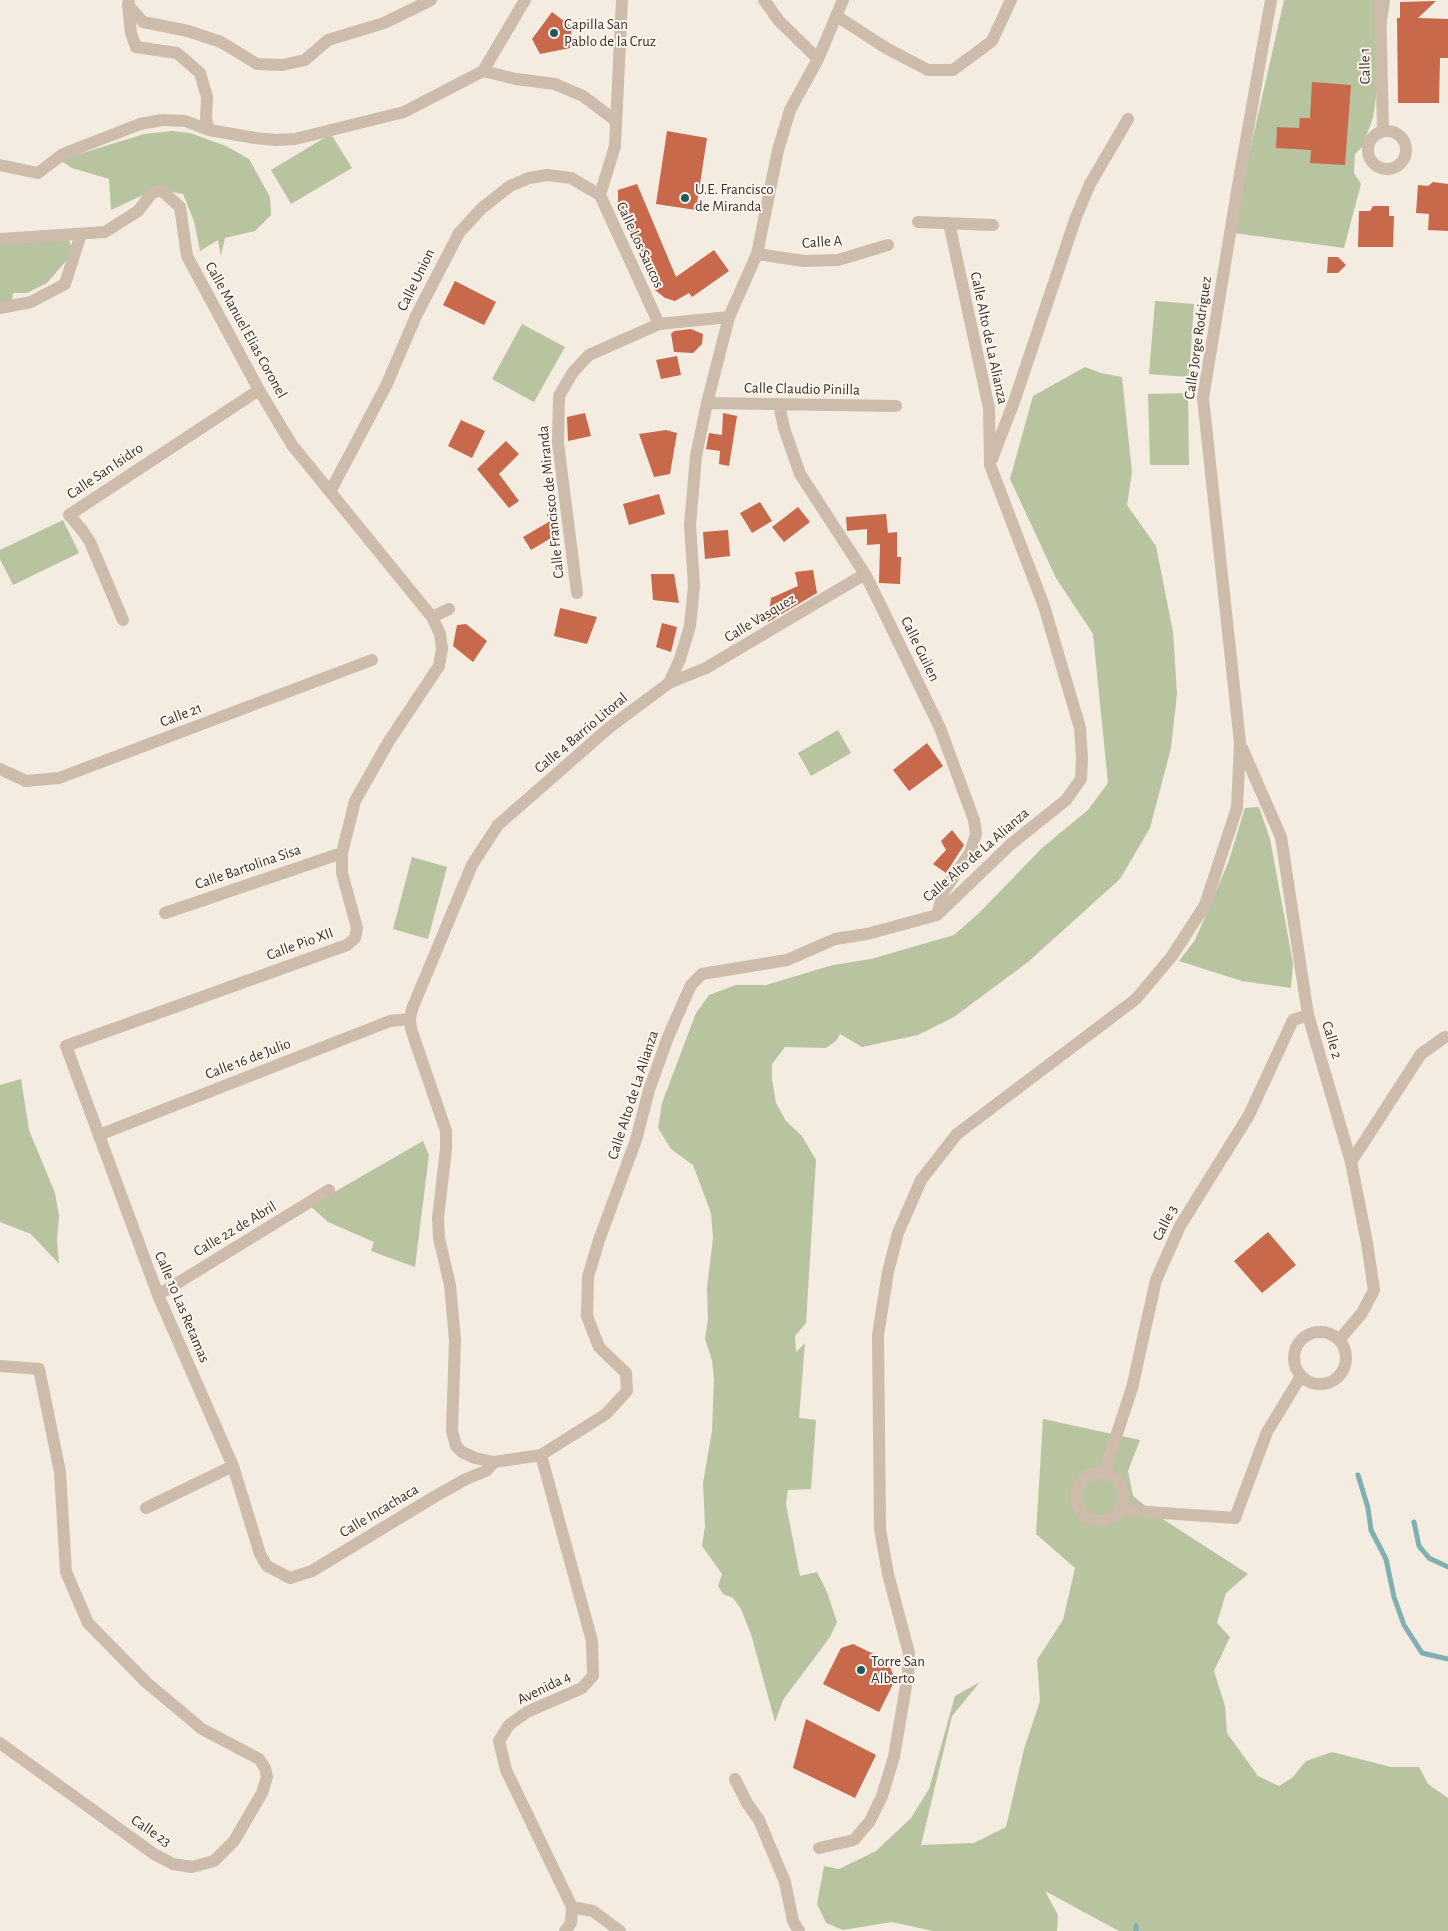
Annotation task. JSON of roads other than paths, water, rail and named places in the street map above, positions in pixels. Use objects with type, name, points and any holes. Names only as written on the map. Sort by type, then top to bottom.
[{"type":"street","points":[[129,3],[143,22],[188,31],[221,42],[256,64],[282,65],[306,60],[328,40],[384,23],[430,0]]},
{"type":"street","points":[[0,165],[38,173],[63,154],[140,124],[162,120],[185,121],[209,130],[255,138],[295,139],[404,112],[483,71],[526,0]]},
{"type":"street","name":"Calle Los Saucos","points":[[622,0],[615,146],[600,195],[659,324]]},
{"type":"street","points":[[764,0],[778,21],[818,59]]},
{"type":"street","name":"Calle 4 Barrio Litoral","points":[[410,1019],[412,1009],[472,865],[498,825],[610,727],[668,683],[680,659],[690,626],[694,586],[690,525],[696,456],[707,403],[729,317],[757,254],[778,150],[790,110],[818,59],[844,0]]},
{"type":"street","points":[[838,17],[886,48],[928,70],[953,70],[992,41],[1011,0]]},
{"type":"street","name":"Calle Jorge Rodriguez","points":[[1240,743],[1203,398],[1271,0]]},
{"type":"street","name":"Calle 1","points":[[1380,0],[1383,130]]},
{"type":"street","points":[[129,3],[131,33],[136,47],[177,53],[200,73],[207,96],[206,119],[209,130]]},
{"type":"street","points":[[483,71],[516,79],[555,84],[583,96],[616,121]]},
{"type":"street","points":[[990,465],[1015,399],[1076,217],[1090,184],[1128,119]]},
{"type":"street","name":"Calle Union","points":[[331,490],[386,386],[416,316],[459,233],[482,208],[503,191],[529,178],[547,175],[571,178],[600,195]]},
{"type":"street","name":"Calle Manuel Elias Coronel","points":[[0,239],[105,232],[116,227],[138,211],[152,193],[161,190],[180,207],[187,256],[223,319],[259,390],[292,444],[432,617]]},
{"type":"street","points":[[918,222],[993,226]]},
{"type":"street","name":"Calle Alto de La Alianza","points":[[541,1455],[606,1414],[627,1391],[626,1373],[599,1347],[586,1316],[588,1278],[599,1240],[636,1140],[649,1090],[668,1036],[691,985],[702,974],[787,960],[835,939],[867,934],[937,915],[1012,844],[1066,800],[1081,779],[1080,728],[1044,606],[990,465],[988,408],[949,223]]},
{"type":"street","points":[[0,308],[31,302],[65,284],[81,234]]},
{"type":"street","name":"Calle A","points":[[757,254],[804,261],[838,260],[888,245]]},
{"type":"street","name":"Calle Francisco de Miranda","points":[[577,593],[558,443],[559,396],[573,372],[589,355],[659,324],[729,317]]},
{"type":"street","name":"Calle San Isidro","points":[[123,620],[90,542],[69,515],[259,390]]},
{"type":"street","name":"Calle Claudio Pinilla","points":[[707,403],[896,406]]},
{"type":"street","name":"Calle Guilen","points":[[779,405],[784,428],[800,474],[865,574],[940,728],[974,820],[976,834],[970,853],[944,891],[937,915]]},
{"type":"street","name":"Calle Vasquez","points":[[668,683],[706,668],[865,574]]},
{"type":"street","points":[[432,617],[450,609]]},
{"type":"street","name":"Calle Pio XII","points":[[66,1046],[347,945],[355,938],[357,928],[342,873],[342,853],[355,800],[389,741],[439,666],[442,650],[440,634],[432,617]]},
{"type":"street","name":"Calle 21","points":[[0,769],[26,782],[59,778],[372,660]]},
{"type":"street","points":[[820,1848],[854,1840],[870,1821],[882,1796],[894,1757],[908,1674],[909,1653],[888,1574],[880,1529],[878,1335],[888,1272],[898,1232],[921,1180],[957,1134],[1136,999],[1172,956],[1205,905],[1238,808],[1240,743]]},
{"type":"street","name":"Calle 2","points":[[1240,743],[1281,837],[1308,1015],[1351,1162],[1368,1243],[1374,1290],[1362,1313],[1339,1340]]},
{"type":"street","name":"Calle Bartolina Sisa","points":[[165,913],[342,853]]},
{"type":"street","name":"Calle 3","points":[[1104,1473],[1132,1388],[1156,1280],[1180,1226],[1249,1114],[1293,1020],[1308,1015]]},
{"type":"street","points":[[410,1019],[446,1131],[445,1164],[438,1218],[439,1238],[450,1285],[455,1340],[452,1431],[456,1446],[462,1452],[475,1458],[494,1462],[541,1455]]},
{"type":"street","name":"Calle 16 de Julio","points":[[98,1135],[390,1021],[410,1019]]},
{"type":"street","points":[[1351,1162],[1421,1054],[1445,1036]]},
{"type":"street","name":"Calle 10 Las Retamas","points":[[66,1046],[158,1295],[233,1466],[260,1554],[267,1566],[278,1574]]},
{"type":"street","name":"Calle 22 de Abril","points":[[158,1295],[330,1190]]},
{"type":"street","points":[[1323,1332],[1339,1340],[1344,1346],[1346,1363],[1339,1377],[1332,1382],[1315,1384],[1301,1376],[1296,1368],[1294,1359],[1299,1342],[1314,1333],[1323,1332]]},
{"type":"street","name":"Calle 23","points":[[0,1366],[39,1368],[60,1472],[66,1572],[88,1622],[147,1684],[202,1729],[259,1759],[265,1768],[267,1777],[262,1793],[234,1841],[214,1861],[192,1867],[173,1864],[154,1854],[0,1744]]},
{"type":"street","points":[[1120,1510],[1235,1518],[1267,1432],[1301,1376]]},
{"type":"street","name":"Avenida 4","points":[[541,1455],[592,1641],[593,1676],[582,1688],[527,1712],[510,1725],[499,1741],[509,1778],[572,1906]]},
{"type":"street","name":"Calle Incachaca","points":[[278,1574],[290,1578],[312,1571],[434,1497],[466,1479],[486,1471],[494,1462]]},
{"type":"street","points":[[146,1508],[233,1466]]},
{"type":"street","points":[[1104,1473],[1111,1476],[1122,1487],[1123,1503],[1120,1510],[1108,1519],[1093,1520],[1080,1510],[1076,1495],[1078,1488],[1088,1476],[1104,1473]]},
{"type":"street","points":[[735,1779],[747,1803],[759,1820],[774,1855],[785,1882],[793,1921],[799,1931]]},
{"type":"street","points":[[565,1931],[571,1923],[572,1906],[593,1911],[620,1931]]},
{"type":"waterway","points":[[1358,1475],[1368,1508],[1371,1530],[1386,1559],[1394,1597],[1404,1625],[1422,1653],[1448,1659]]},
{"type":"waterway","points":[[1414,1522],[1419,1546],[1429,1558],[1448,1567]]},
{"type":"waterway","points":[[1136,1926],[1136,1931]]},
{"type":"place","name":"Capilla San Pablo de la Cruz","points":[[554,33]]},
{"type":"place","name":"U.E. Francisco de Miranda","points":[[685,198]]},
{"type":"place","name":"Torre San Alberto","points":[[861,1670]]}]
